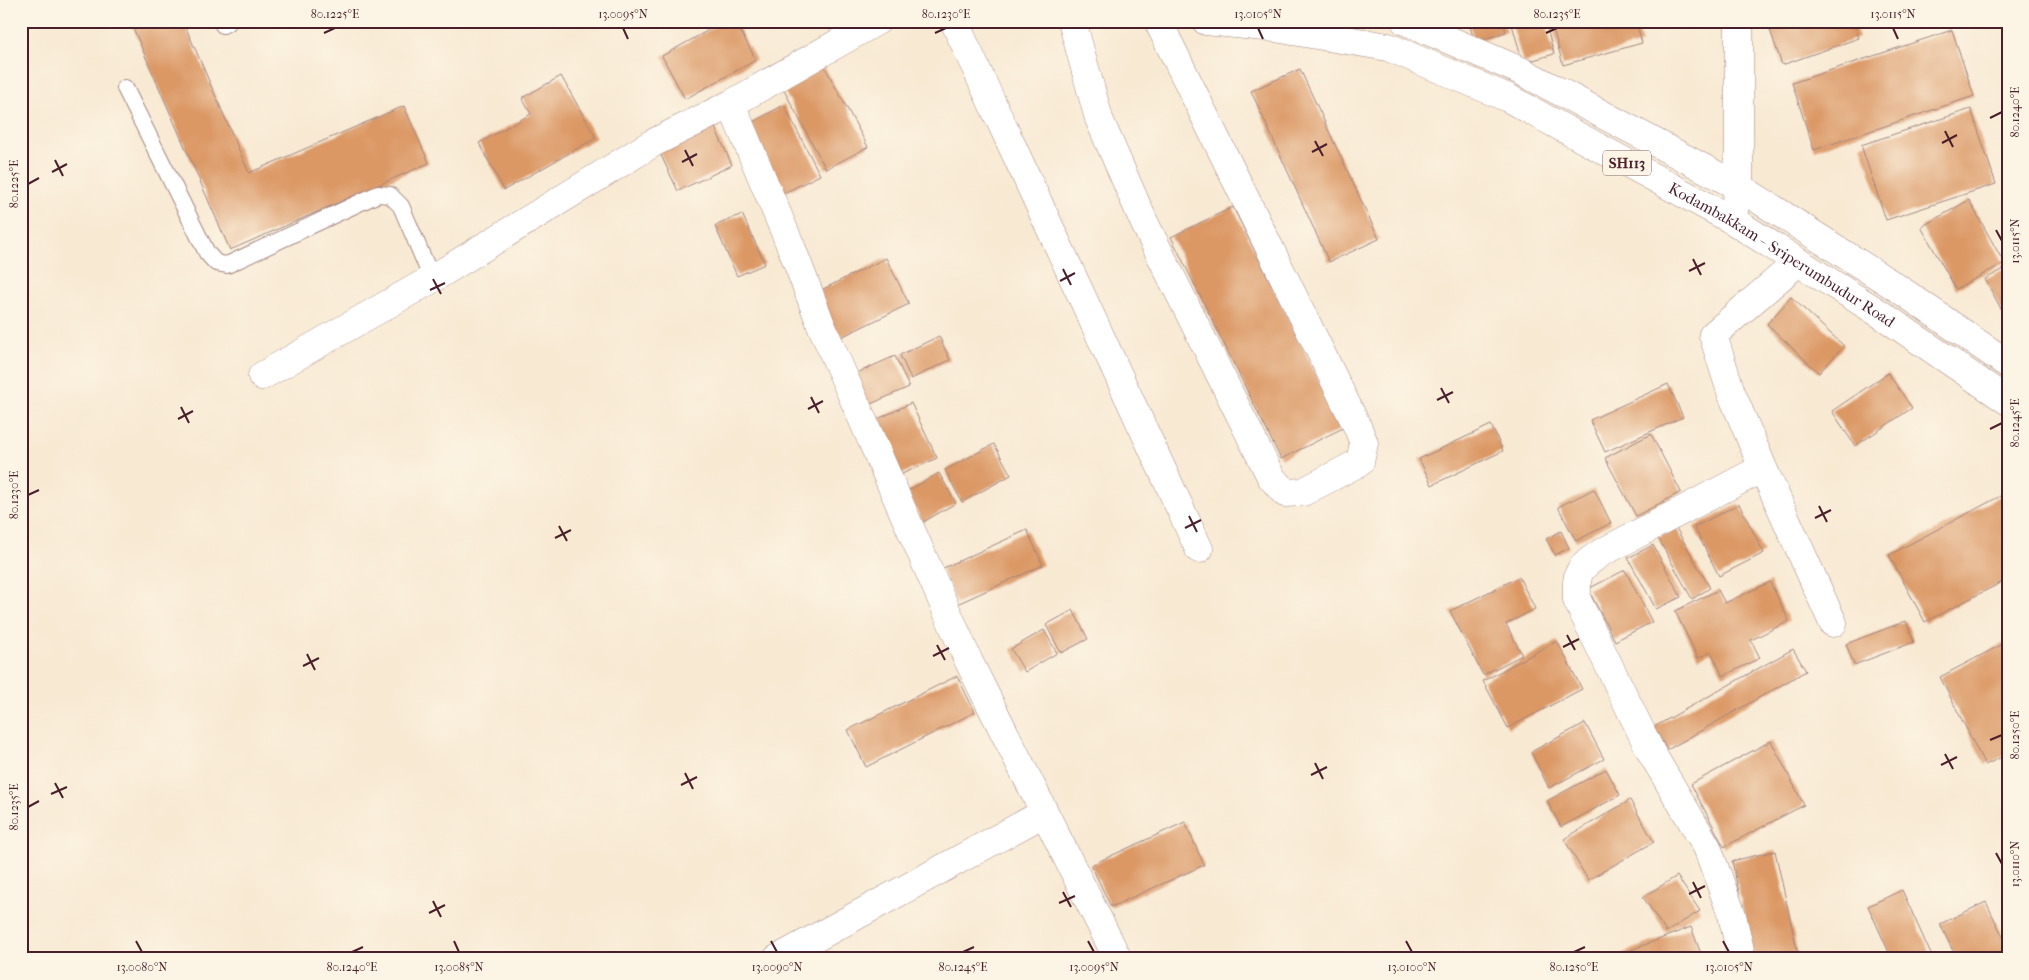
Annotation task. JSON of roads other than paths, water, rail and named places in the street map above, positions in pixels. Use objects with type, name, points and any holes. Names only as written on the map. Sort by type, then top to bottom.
[{"type":"street","points":[[262,376],[432,279],[653,143],[731,104],[877,21]]},
{"type":"street","points":[[954,21],[1199,548]]},
{"type":"street","points":[[1072,21],[1099,119],[1144,222],[1271,477],[1286,493],[1303,492],[1360,462],[1364,443],[1158,21]]},
{"type":"street","name":"Kodambakkam – Sriperumbudur Road","points":[[1206,21],[1283,25],[1388,47],[1508,98],[1732,220],[1882,315],[2008,401]]},
{"type":"street","name":"Kodambakkam – Sriperumbudur Road","points":[[1405,21],[1521,71],[1739,187],[1899,289],[2008,364]]},
{"type":"street","points":[[1732,220],[1739,187],[1739,21]]},
{"type":"street","points":[[731,104],[822,327],[969,662],[1118,959]]},
{"type":"street","points":[[1798,262],[1713,335],[1731,392],[1833,623]]},
{"type":"street","points":[[1742,959],[1732,915],[1707,847],[1647,743],[1577,600],[1576,577],[1587,562],[1601,553],[1763,468]]},
{"type":"street","points":[[777,959],[1044,813]]},
{"type":"lane","points":[[125,88],[206,254],[216,263],[227,265],[378,194],[390,195],[401,206],[432,279]]}]
